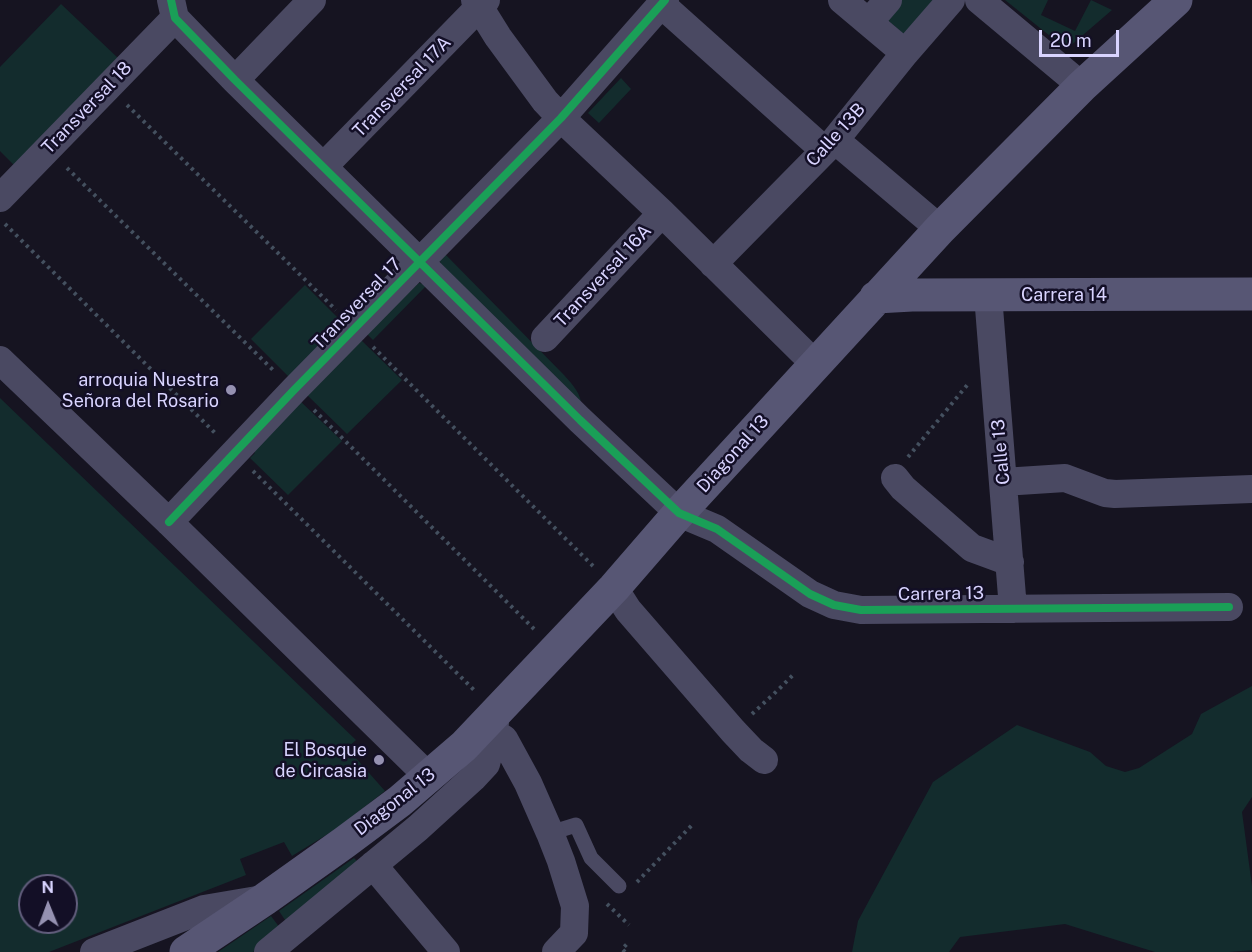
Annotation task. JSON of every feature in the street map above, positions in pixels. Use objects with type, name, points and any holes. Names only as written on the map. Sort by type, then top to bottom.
[{"type":"main road","name":"Diagonal 13","points":[[186,952],[345,842],[400,801],[495,722],[555,650],[940,229],[1082,86],[1176,0]]},
{"type":"main road","name":"Carrera 14","points":[[876,297],[1252,294]]},
{"type":"street","points":[[235,80],[312,0]]},
{"type":"street","points":[[842,0],[905,53]]},
{"type":"street","points":[[869,22],[888,0]]},
{"type":"street","name":"Calle 13B","points":[[713,264],[830,145],[951,0]]},
{"type":"street","points":[[978,0],[1082,86]]},
{"type":"street","points":[[480,2],[498,37],[545,101],[815,364]]},
{"type":"street","name":"Transversal 17A","points":[[324,166],[480,2]]},
{"type":"street","points":[[663,2],[830,145],[940,229]]},
{"type":"street","name":"Transversal 17","points":[[169,522],[419,261],[561,118],[663,2]]},
{"type":"street","points":[[173,9],[235,80],[580,420],[679,513]]},
{"type":"street","name":"Transversal 18","points":[[0,198],[173,9]]},
{"type":"street","name":"Transversal 16A","points":[[545,338],[662,213]]},
{"type":"street","name":"Calle 13","points":[[988,295],[1013,609]]},
{"type":"street","points":[[0,360],[429,777]]},
{"type":"street","points":[[895,478],[903,488],[972,548],[1010,562]]},
{"type":"street","points":[[1003,482],[1065,478],[1105,493],[1115,494],[1252,489]]},
{"type":"street","name":"Carrera 13","points":[[679,513],[717,529],[810,594],[834,605],[861,610],[1229,607]]},
{"type":"street","points":[[614,588],[628,610],[733,731],[764,760]]},
{"type":"street","points":[[495,722],[528,783],[561,861],[575,906],[565,942]]},
{"type":"street","points":[[268,952],[418,828],[473,778],[486,764],[495,722]]},
{"type":"street","points":[[374,865],[446,952]]},
{"type":"street","points":[[94,952],[204,909],[265,899]]},
{"type":"lane","points":[[550,833],[576,825],[591,858],[619,886]]},
{"type":"path","points":[[48,148],[555,650]]},
{"type":"path","points":[[0,219],[235,453],[495,722]]},
{"type":"path","points":[[895,478],[903,464],[968,384],[994,370]]},
{"type":"path","points":[[733,731],[795,673]]},
{"type":"path","points":[[636,883],[693,824]]},
{"type":"path","points":[[625,952],[622,949],[629,942]]},
{"type":"green space","points":[[898,0],[939,0],[907,37],[884,17]]},
{"type":"green space","points":[[1005,0],[1048,0],[1041,15],[1075,31],[1091,0],[1112,10],[1065,48]]},
{"type":"green space","points":[[61,4],[118,58],[14,165],[0,151],[0,67]]},
{"type":"green space","points":[[621,78],[631,89],[599,123],[588,113]]},
{"type":"green space","points":[[445,254],[567,379],[578,394],[582,408],[441,264],[439,259]]},
{"type":"green space","points":[[419,283],[427,285],[373,340],[365,332]]},
{"type":"green space","points":[[305,285],[344,324],[290,378],[251,339]]},
{"type":"green space","points":[[359,338],[402,380],[347,434],[305,393]]},
{"type":"green space","points":[[0,398],[356,740],[347,748],[385,791],[336,829],[292,856],[284,842],[240,859],[246,875],[49,952],[0,952]]},
{"type":"green space","points":[[299,400],[342,441],[288,495],[250,458],[255,453],[251,448]]},
{"type":"green space","points":[[1252,686],[1252,797],[1242,812],[1252,886],[1252,950],[1155,952],[1065,924],[960,937],[949,952],[852,952],[858,921],[933,782],[1017,725],[1090,752],[1106,766],[1125,772],[1139,768],[1192,734],[1201,714]]},
{"type":"green space","points":[[354,858],[359,863],[287,923],[279,911]]},
{"type":"green space","points":[[271,916],[280,928],[253,952],[218,952]]},
{"type":"cycle path","points":[[171,0],[175,18],[235,80],[580,420],[679,513],[717,529],[810,594],[834,605],[861,610],[1229,607]]},
{"type":"cycle path","points":[[169,522],[294,390],[561,118],[665,0]]},
{"type":"place","name":"arroquia Nuestra Señora del Rosario","points":[[231,390]]},
{"type":"place","name":"El Bosque de Circasia","points":[[379,760]]}]
